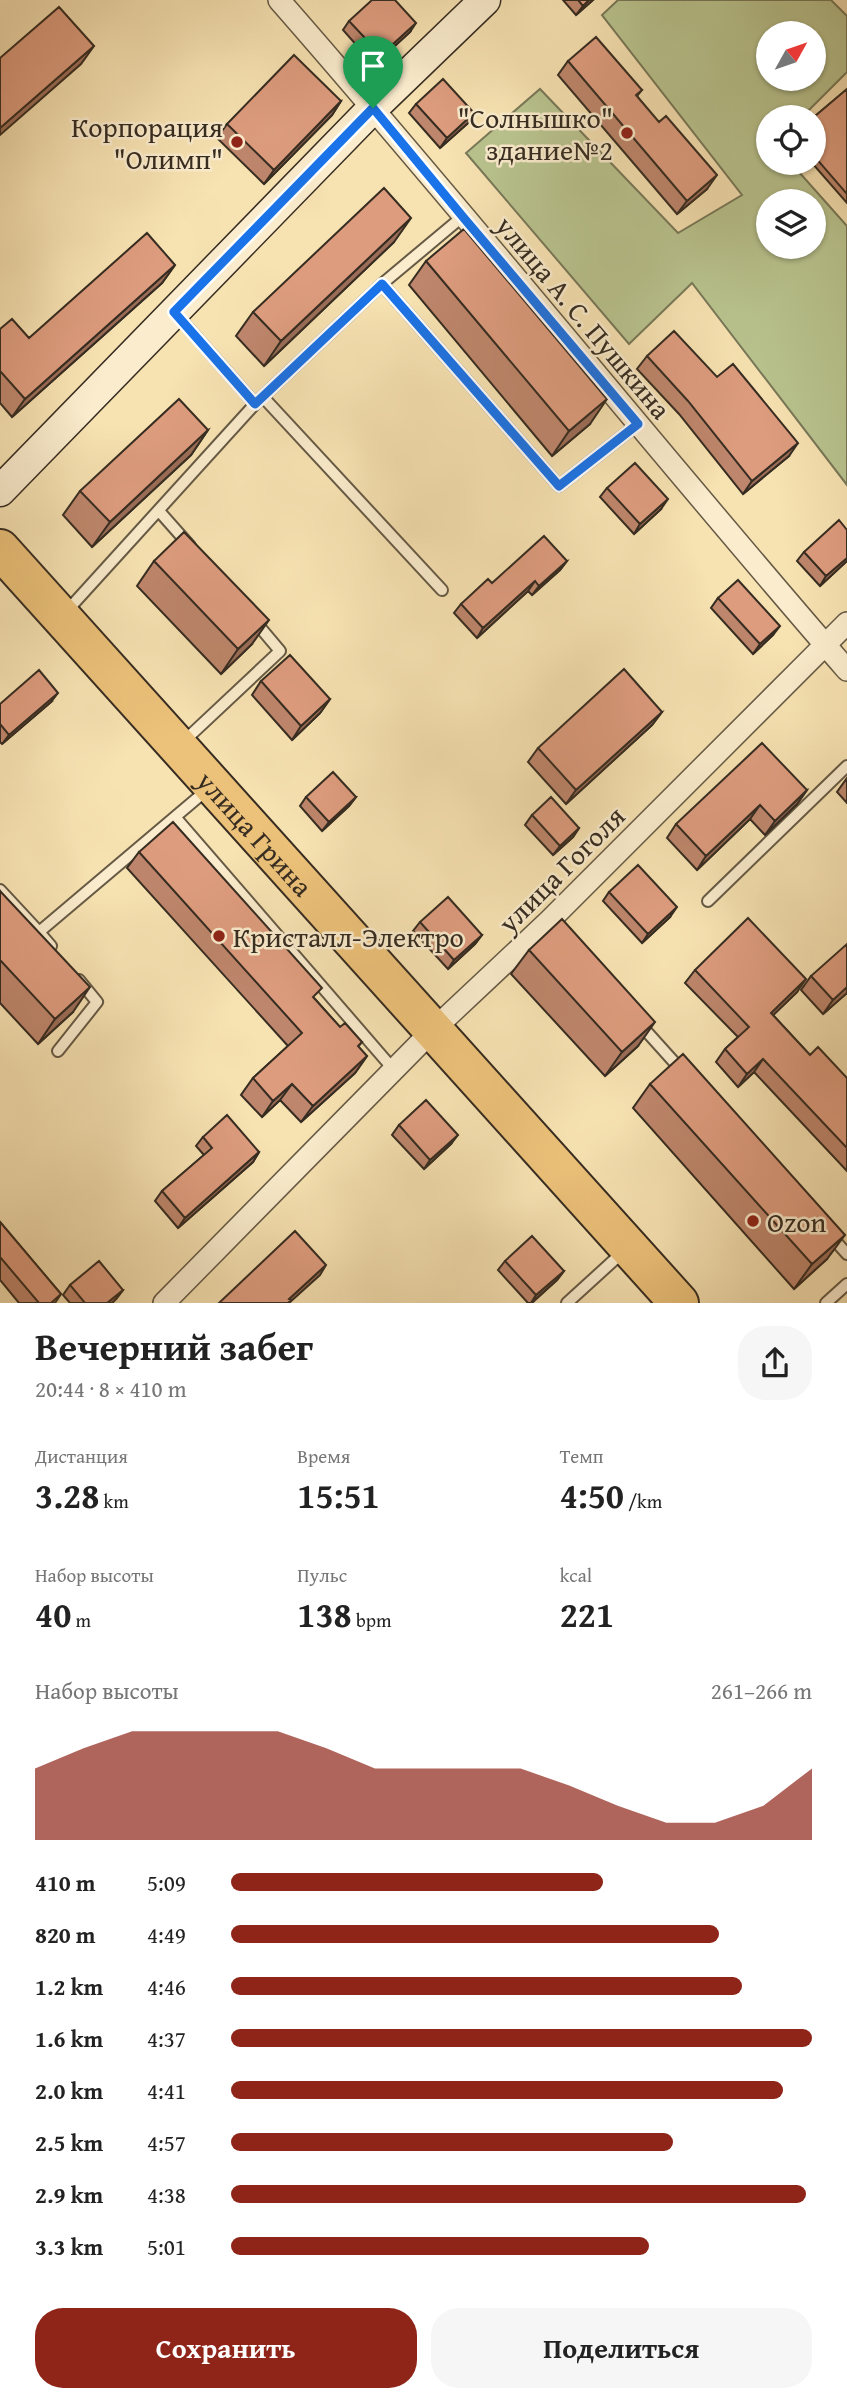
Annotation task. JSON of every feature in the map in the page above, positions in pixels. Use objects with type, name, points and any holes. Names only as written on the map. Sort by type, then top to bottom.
[{"type":"highway","name":"улица Грина","points":[[0,549],[679,1303]]},
{"type":"main road","points":[[0,491],[373,108],[485,0]]},
{"type":"street","name":"улица А. С. Пушкина","points":[[279,0],[847,670]]},
{"type":"street","name":"улица Гоголя","points":[[164,1303],[433,1030],[553,927],[847,623]]},
{"type":"lane","points":[[62,617],[259,400],[382,284],[463,217]]},
{"type":"lane","points":[[382,284],[559,486],[638,424]]},
{"type":"lane","points":[[174,312],[442,590]]},
{"type":"lane","points":[[159,511],[194,551]]},
{"type":"lane","points":[[178,747],[280,651],[246,611]]},
{"type":"lane","points":[[708,901],[847,766]]},
{"type":"lane","points":[[39,932],[212,785]]},
{"type":"lane","points":[[176,818],[394,1070]]},
{"type":"lane","points":[[0,890],[55,952]]},
{"type":"lane","points":[[58,1051],[97,1002],[72,972]]},
{"type":"lane","points":[[632,1015],[688,1078]]},
{"type":"lane","points":[[819,1223],[847,1254]]},
{"type":"lane","points":[[570,1302],[629,1247]]},
{"type":"lane","points":[[826,1303],[847,1284]]},
{"type":"green space","points":[[618,0],[831,0],[847,16],[847,72],[814,105],[756,105],[756,175],[802,175],[814,189],[756,189],[756,259],[826,259],[826,202],[847,226],[847,485],[692,283],[629,344],[466,153],[540,89],[678,233],[742,195],[602,15]]},
{"type":"building","points":[[372,0],[395,0],[416,23],[381,55],[349,21]]},
{"type":"building","points":[[578,0],[589,0],[583,6]]},
{"type":"building","points":[[59,7],[94,46],[0,128],[0,58]]},
{"type":"building","points":[[596,37],[642,90],[636,95],[659,122],[666,116],[717,175],[687,201],[568,61]]},
{"type":"building","points":[[294,55],[341,101],[274,170],[227,124]]},
{"type":"building","points":[[443,79],[474,113],[447,138],[416,104]]},
{"type":"building","points":[[847,89],[847,194],[826,170],[826,107]]},
{"type":"building","points":[[384,188],[411,218],[281,341],[253,312]]},
{"type":"building","points":[[464,229],[607,399],[569,431],[426,261]]},
{"type":"building","points":[[147,233],[175,265],[25,399],[0,371],[0,329],[12,319],[29,338]]},
{"type":"building","points":[[674,331],[717,377],[733,364],[798,443],[752,481],[688,401],[647,356]]},
{"type":"building","points":[[179,399],[208,430],[110,522],[80,491]]},
{"type":"building","points":[[635,463],[668,499],[640,524],[607,488]]},
{"type":"building","points":[[839,520],[847,530],[847,558],[826,576],[804,552]]},
{"type":"building","points":[[184,532],[269,620],[238,649],[154,561]]},
{"type":"building","points":[[544,536],[567,561],[539,586],[535,581],[483,628],[461,604],[488,579],[492,583]]},
{"type":"building","points":[[738,580],[780,626],[760,644],[718,598]]},
{"type":"building","points":[[290,655],[330,699],[301,726],[261,681]]},
{"type":"building","points":[[624,669],[662,712],[576,790],[538,748]]},
{"type":"building","points":[[39,670],[58,693],[9,735],[0,724],[0,704]]},
{"type":"building","points":[[762,743],[807,790],[775,821],[760,805],[706,856],[676,824]]},
{"type":"building","points":[[333,772],[356,797],[329,822],[306,797]]},
{"type":"building","points":[[551,797],[579,828],[560,846],[532,815]]},
{"type":"building","points":[[173,822],[322,988],[313,997],[340,1027],[345,1023],[362,1042],[358,1046],[367,1056],[313,1106],[292,1084],[273,1101],[253,1078],[302,1033],[139,852]]},
{"type":"building","points":[[638,865],[677,907],[648,934],[609,892]]},
{"type":"building","points":[[0,891],[90,987],[55,1019],[0,960]]},
{"type":"building","points":[[448,897],[482,935],[454,960],[420,922]]},
{"type":"building","points":[[748,918],[806,979],[771,1013],[810,1055],[818,1047],[847,1078],[847,1148],[763,1059],[747,1074],[725,1049],[749,1027],[695,970]]},
{"type":"building","points":[[562,919],[655,1022],[622,1052],[529,950]]},
{"type":"building","points":[[847,944],[847,987],[833,1000],[811,976]]},
{"type":"building","points":[[683,1054],[845,1235],[812,1264],[650,1084]]},
{"type":"building","points":[[426,1100],[458,1135],[430,1160],[399,1125]]},
{"type":"building","points":[[227,1115],[259,1152],[185,1218],[162,1191],[212,1148],[203,1137]]},
{"type":"building","points":[[0,1222],[61,1294],[51,1303],[39,1303],[0,1257]]},
{"type":"building","points":[[295,1231],[326,1265],[289,1299],[291,1300],[288,1303],[219,1303]]},
{"type":"building","points":[[532,1236],[564,1271],[536,1295],[505,1261]]},
{"type":"building","points":[[99,1261],[123,1290],[107,1303],[85,1303],[70,1285]]},
{"type":"place","name":"\"Солнышко\" здание№2","points":[[627,133]]},
{"type":"place","name":"Корпорация \"Олимп\"","points":[[237,142]]},
{"type":"place","name":"Кристалл-Электро","points":[[219,936]]},
{"type":"place","name":"Ozon","points":[[753,1221]]},
{"type":"route","points":[[373,108],[638,424],[559,486],[382,284],[255,404],[174,312],[373,108]]}]
